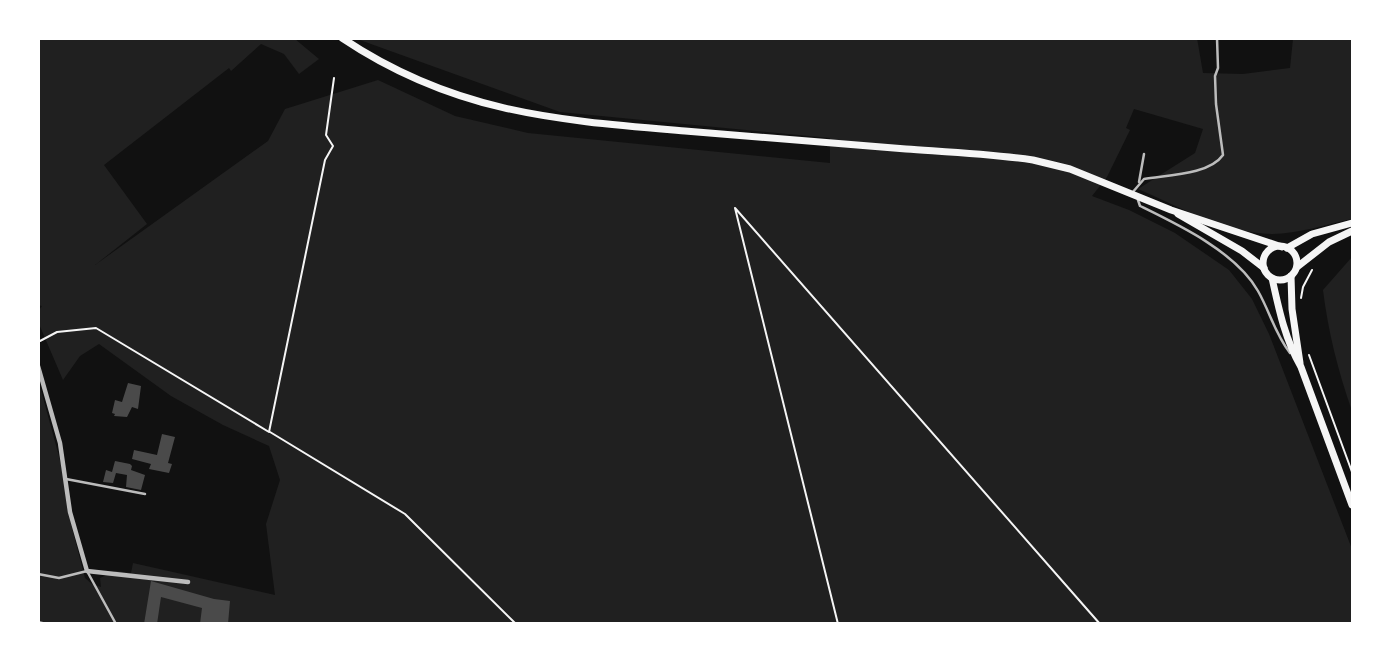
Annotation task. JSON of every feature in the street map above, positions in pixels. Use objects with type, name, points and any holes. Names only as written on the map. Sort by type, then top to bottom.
[{"type":"main road","points":[[342,38],[376,60],[424,83],[456,96],[506,110],[628,126],[1018,158],[1070,170],[1171,210],[1285,247],[1295,256],[1297,267]]},
{"type":"main road","points":[[1171,210],[1242,251],[1272,278],[1290,348],[1301,367],[1353,505]]},
{"type":"main road","points":[[1264,268],[1267,253],[1276,247],[1285,247],[1312,234],[1353,223]]},
{"type":"main road","points":[[1272,278],[1281,280],[1291,276],[1297,267],[1329,242],[1353,231]]},
{"type":"main road","points":[[1291,276],[1293,318],[1301,367]]},
{"type":"street","points":[[38,366],[60,443],[71,512],[87,571],[188,582]]},
{"type":"lane","points":[[1138,185],[1144,179],[1178,175],[1212,166],[1223,155],[1214,76],[1218,68],[1217,38]]},
{"type":"lane","points":[[1144,155],[1134,194],[1140,206],[1204,241],[1246,274],[1258,290],[1279,340],[1301,367]]},
{"type":"lane","points":[[66,479],[145,494]]},
{"type":"lane","points":[[38,574],[59,578],[87,571],[116,624]]},
{"type":"lane","points":[[38,622],[46,624]]},
{"type":"path","points":[[269,432],[325,160],[333,146],[326,135],[334,78]]},
{"type":"path","points":[[838,624],[735,208],[1100,624]]},
{"type":"path","points":[[1301,298],[1303,287],[1312,271]]},
{"type":"path","points":[[40,341],[57,332],[96,328],[405,514],[516,624]]},
{"type":"path","points":[[1308,352],[1353,472]]},
{"type":"shaded area","points":[[1197,38],[1203,73],[1243,74],[1290,68],[1293,39],[1352,39],[1352,219],[1292,232],[1254,233],[1203,218],[1138,189],[1195,153],[1203,129],[1134,109],[1126,128],[1130,130],[1107,177],[1092,196],[1129,210],[1175,233],[1229,270],[1252,299],[1269,334],[1352,549],[1352,623],[39,623],[38,379],[61,464],[73,532],[85,578],[92,584],[101,587],[100,578],[116,571],[131,573],[133,563],[275,595],[266,524],[280,480],[269,446],[223,425],[171,396],[99,344],[80,356],[63,380],[39,324],[39,310],[42,306],[38,305],[39,39],[295,39],[319,59],[299,74],[284,54],[261,44],[231,71],[229,68],[104,165],[147,224],[95,265],[268,141],[285,109],[378,80],[455,116],[528,133],[830,163],[830,138],[560,112],[357,39]]},
{"type":"shaded area","points":[[1352,257],[1352,411],[1334,351],[1323,290]]},
{"type":"building","points":[[128,383],[141,386],[138,409],[132,407],[127,417],[114,416],[112,413],[115,400],[122,402]]},
{"type":"building","points":[[162,434],[175,437],[168,463],[172,464],[169,473],[149,469],[151,464],[132,459],[134,450],[157,455]]},
{"type":"building","points":[[115,461],[130,464],[131,470],[145,475],[141,490],[126,487],[127,475],[116,473],[113,483],[103,482],[106,470],[112,472]]},
{"type":"building","points":[[151,581],[230,601],[228,624],[200,624],[202,608],[161,597],[157,624],[144,624]]}]
